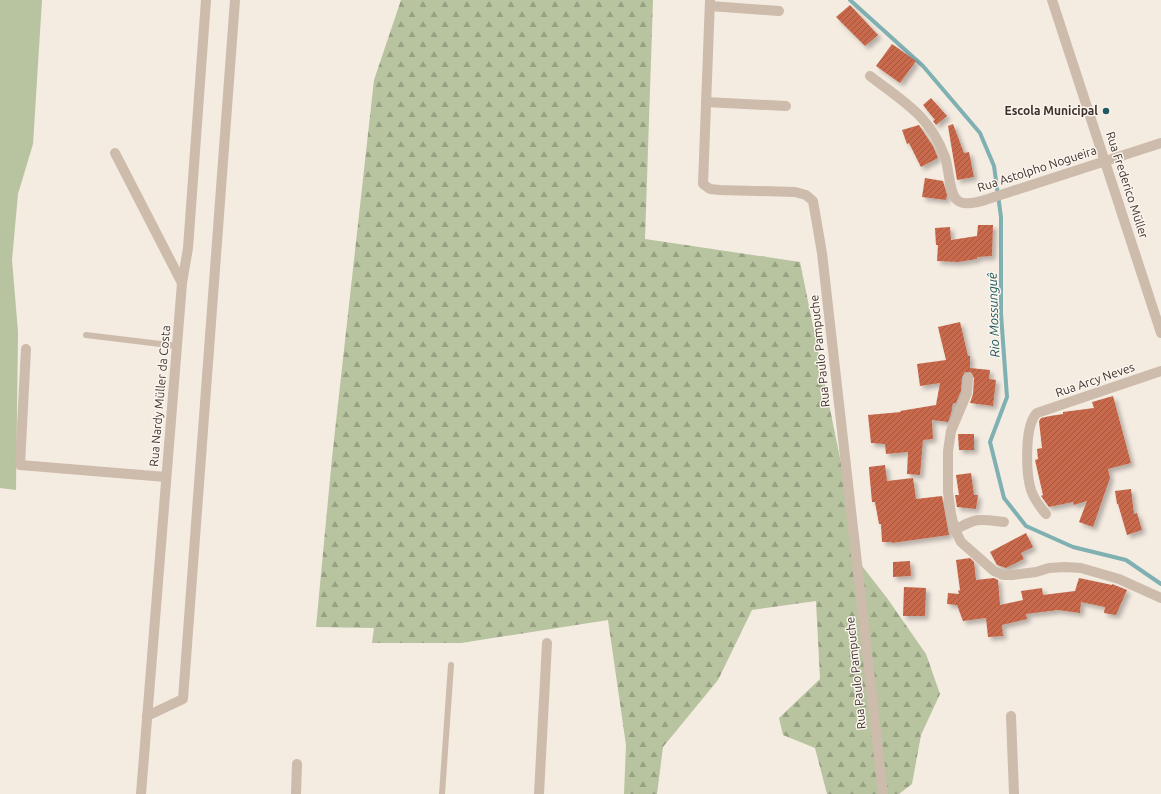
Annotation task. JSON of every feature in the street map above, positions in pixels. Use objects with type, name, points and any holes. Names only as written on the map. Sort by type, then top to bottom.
[{"type":"street","name":"Rua Nardy Müller da Costa","points":[[140,794],[182,283],[188,248],[206,0]]},
{"type":"street","points":[[147,716],[183,699],[235,0]]},
{"type":"street","name":"Rua Frederico Müller","points":[[1052,0],[1161,333]]},
{"type":"street","points":[[710,3],[779,11]]},
{"type":"street","name":"Rua Paulo Pampuche","points":[[710,3],[703,184],[710,189],[720,190],[795,192],[806,195],[813,201],[822,253],[883,794]]},
{"type":"street","name":"Rua Astolpho Nogueira","points":[[870,76],[914,109],[933,130],[946,159],[952,192],[955,198],[960,202],[968,203],[988,199],[1161,143]]},
{"type":"street","points":[[706,102],[786,106]]},
{"type":"street","points":[[114,153],[182,283]]},
{"type":"street","points":[[26,349],[20,465],[166,477]]},
{"type":"street","name":"Rua Arcy Neves","points":[[1046,514],[1038,503],[1032,490],[1028,474],[1029,433],[1030,422],[1033,417],[1037,414],[1161,371]]},
{"type":"street","points":[[968,378],[967,393],[951,431],[948,451],[948,492],[951,514],[955,530],[961,542],[994,571],[1003,575],[1012,575],[1049,568],[1081,568],[1119,579],[1161,598]]},
{"type":"street","points":[[955,530],[969,522],[980,519],[1004,522]]},
{"type":"street","points":[[539,794],[547,643]]},
{"type":"street","points":[[1011,716],[1014,794]]},
{"type":"street","points":[[296,794],[297,764]]},
{"type":"lane","points":[[86,336],[177,346]]},
{"type":"lane","points":[[442,794],[451,665]]},
{"type":"green space","points":[[0,0],[42,0],[33,144],[18,194],[12,260],[18,332],[16,490],[0,488]]},
{"type":"green space","points":[[401,0],[653,0],[645,239],[800,262],[862,566],[887,598],[926,654],[940,694],[921,735],[912,784],[899,794],[827,794],[815,748],[783,735],[779,718],[820,679],[816,601],[752,610],[718,680],[663,747],[657,794],[624,794],[626,745],[608,620],[461,643],[372,643],[374,628],[316,627],[332,458],[374,80]]},
{"type":"building","points":[[850,5],[878,35],[865,46],[836,17]]},
{"type":"building","points":[[892,44],[916,61],[900,83],[876,66]]},
{"type":"building","points":[[931,98],[947,116],[936,125],[933,121],[935,120],[923,105]]},
{"type":"building","points":[[953,124],[964,153],[969,152],[974,177],[957,180],[948,126]]},
{"type":"building","points":[[919,125],[933,146],[938,158],[921,167],[909,143],[907,144],[902,130]]},
{"type":"building","points":[[925,178],[943,181],[947,195],[946,200],[922,197]]},
{"type":"building","points":[[978,225],[993,225],[992,256],[977,257],[977,259],[958,262],[937,261],[938,245],[936,245],[935,228],[950,227],[951,240],[977,236]]},
{"type":"building","points":[[960,322],[968,356],[970,356],[970,368],[990,370],[989,379],[996,380],[993,406],[970,403],[973,394],[974,378],[971,372],[965,372],[962,377],[961,391],[956,403],[953,403],[948,422],[932,420],[933,439],[923,440],[920,475],[907,474],[908,452],[886,454],[885,444],[871,443],[868,415],[901,412],[900,411],[936,405],[940,383],[920,386],[917,364],[946,360],[938,327]]},
{"type":"building","points":[[1113,396],[1131,463],[1108,469],[1110,478],[1093,527],[1079,522],[1087,501],[1074,505],[1073,502],[1049,507],[1041,496],[1043,495],[1035,460],[1038,459],[1037,449],[1042,448],[1039,421],[1041,418],[1063,414],[1063,412],[1094,408],[1092,402]]},
{"type":"building","points":[[958,434],[974,434],[974,450],[959,450]]},
{"type":"building","points":[[885,465],[887,481],[913,478],[916,499],[942,496],[949,535],[892,543],[882,542],[881,524],[879,524],[875,502],[872,502],[869,467]]},
{"type":"building","points":[[971,473],[974,495],[978,495],[976,509],[957,507],[955,495],[959,495],[956,475]]},
{"type":"building","points":[[1131,489],[1134,514],[1137,513],[1142,530],[1127,535],[1117,504],[1115,491]]},
{"type":"building","points":[[1026,533],[1033,547],[1021,553],[1024,559],[1006,568],[997,565],[990,552]]},
{"type":"building","points":[[970,558],[974,562],[976,580],[994,578],[998,580],[1000,605],[1023,600],[1021,591],[1042,588],[1043,595],[1075,591],[1079,578],[1112,584],[1127,590],[1116,615],[1104,613],[1105,607],[1081,602],[1080,613],[1058,610],[1026,614],[1027,619],[1002,625],[1003,636],[988,637],[986,618],[963,621],[957,605],[947,604],[948,593],[959,594],[958,591],[960,590],[956,560]]},
{"type":"building","points":[[910,561],[911,576],[893,577],[893,562]]},
{"type":"building","points":[[904,587],[926,588],[925,616],[903,616]]},
{"type":"waterway","name":"Rio Mossunguê","points":[[850,0],[923,66],[980,133],[994,166],[1001,217],[1001,314],[1007,397],[990,442],[1004,498],[1026,526],[1073,547],[1126,560],[1161,584]]},
{"type":"place","name":"Escola Municipal","points":[[1106,111]]}]
